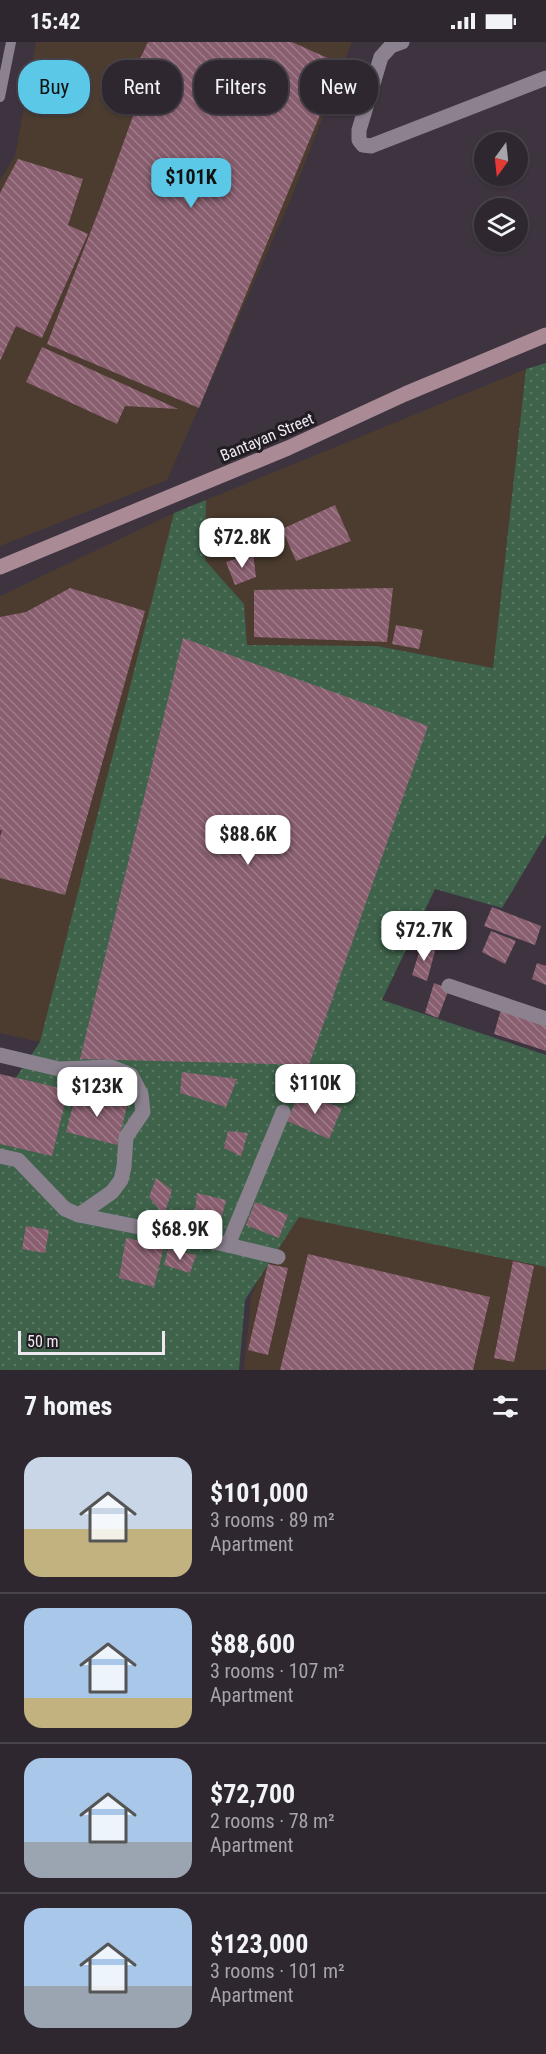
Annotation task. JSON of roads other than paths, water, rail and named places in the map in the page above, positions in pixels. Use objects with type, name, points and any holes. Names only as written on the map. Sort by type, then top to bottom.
[{"type":"main road","name":"Bantayan Street","points":[[0,567],[288,448],[405,394],[546,335]]},
{"type":"street","points":[[402,42],[391,46],[381,57],[359,130],[359,140],[363,145],[371,146],[546,78]]},
{"type":"street","points":[[449,986],[546,1019]]},
{"type":"street","points":[[0,1055],[59,1069],[111,1067],[131,1075],[141,1094],[143,1112],[126,1137],[121,1180],[112,1192],[79,1215]]},
{"type":"street","points":[[228,1245],[283,1112]]},
{"type":"street","points":[[0,1156],[18,1160],[65,1209],[79,1215],[278,1257]]},
{"type":"lane","points":[[0,97],[11,42]]}]
